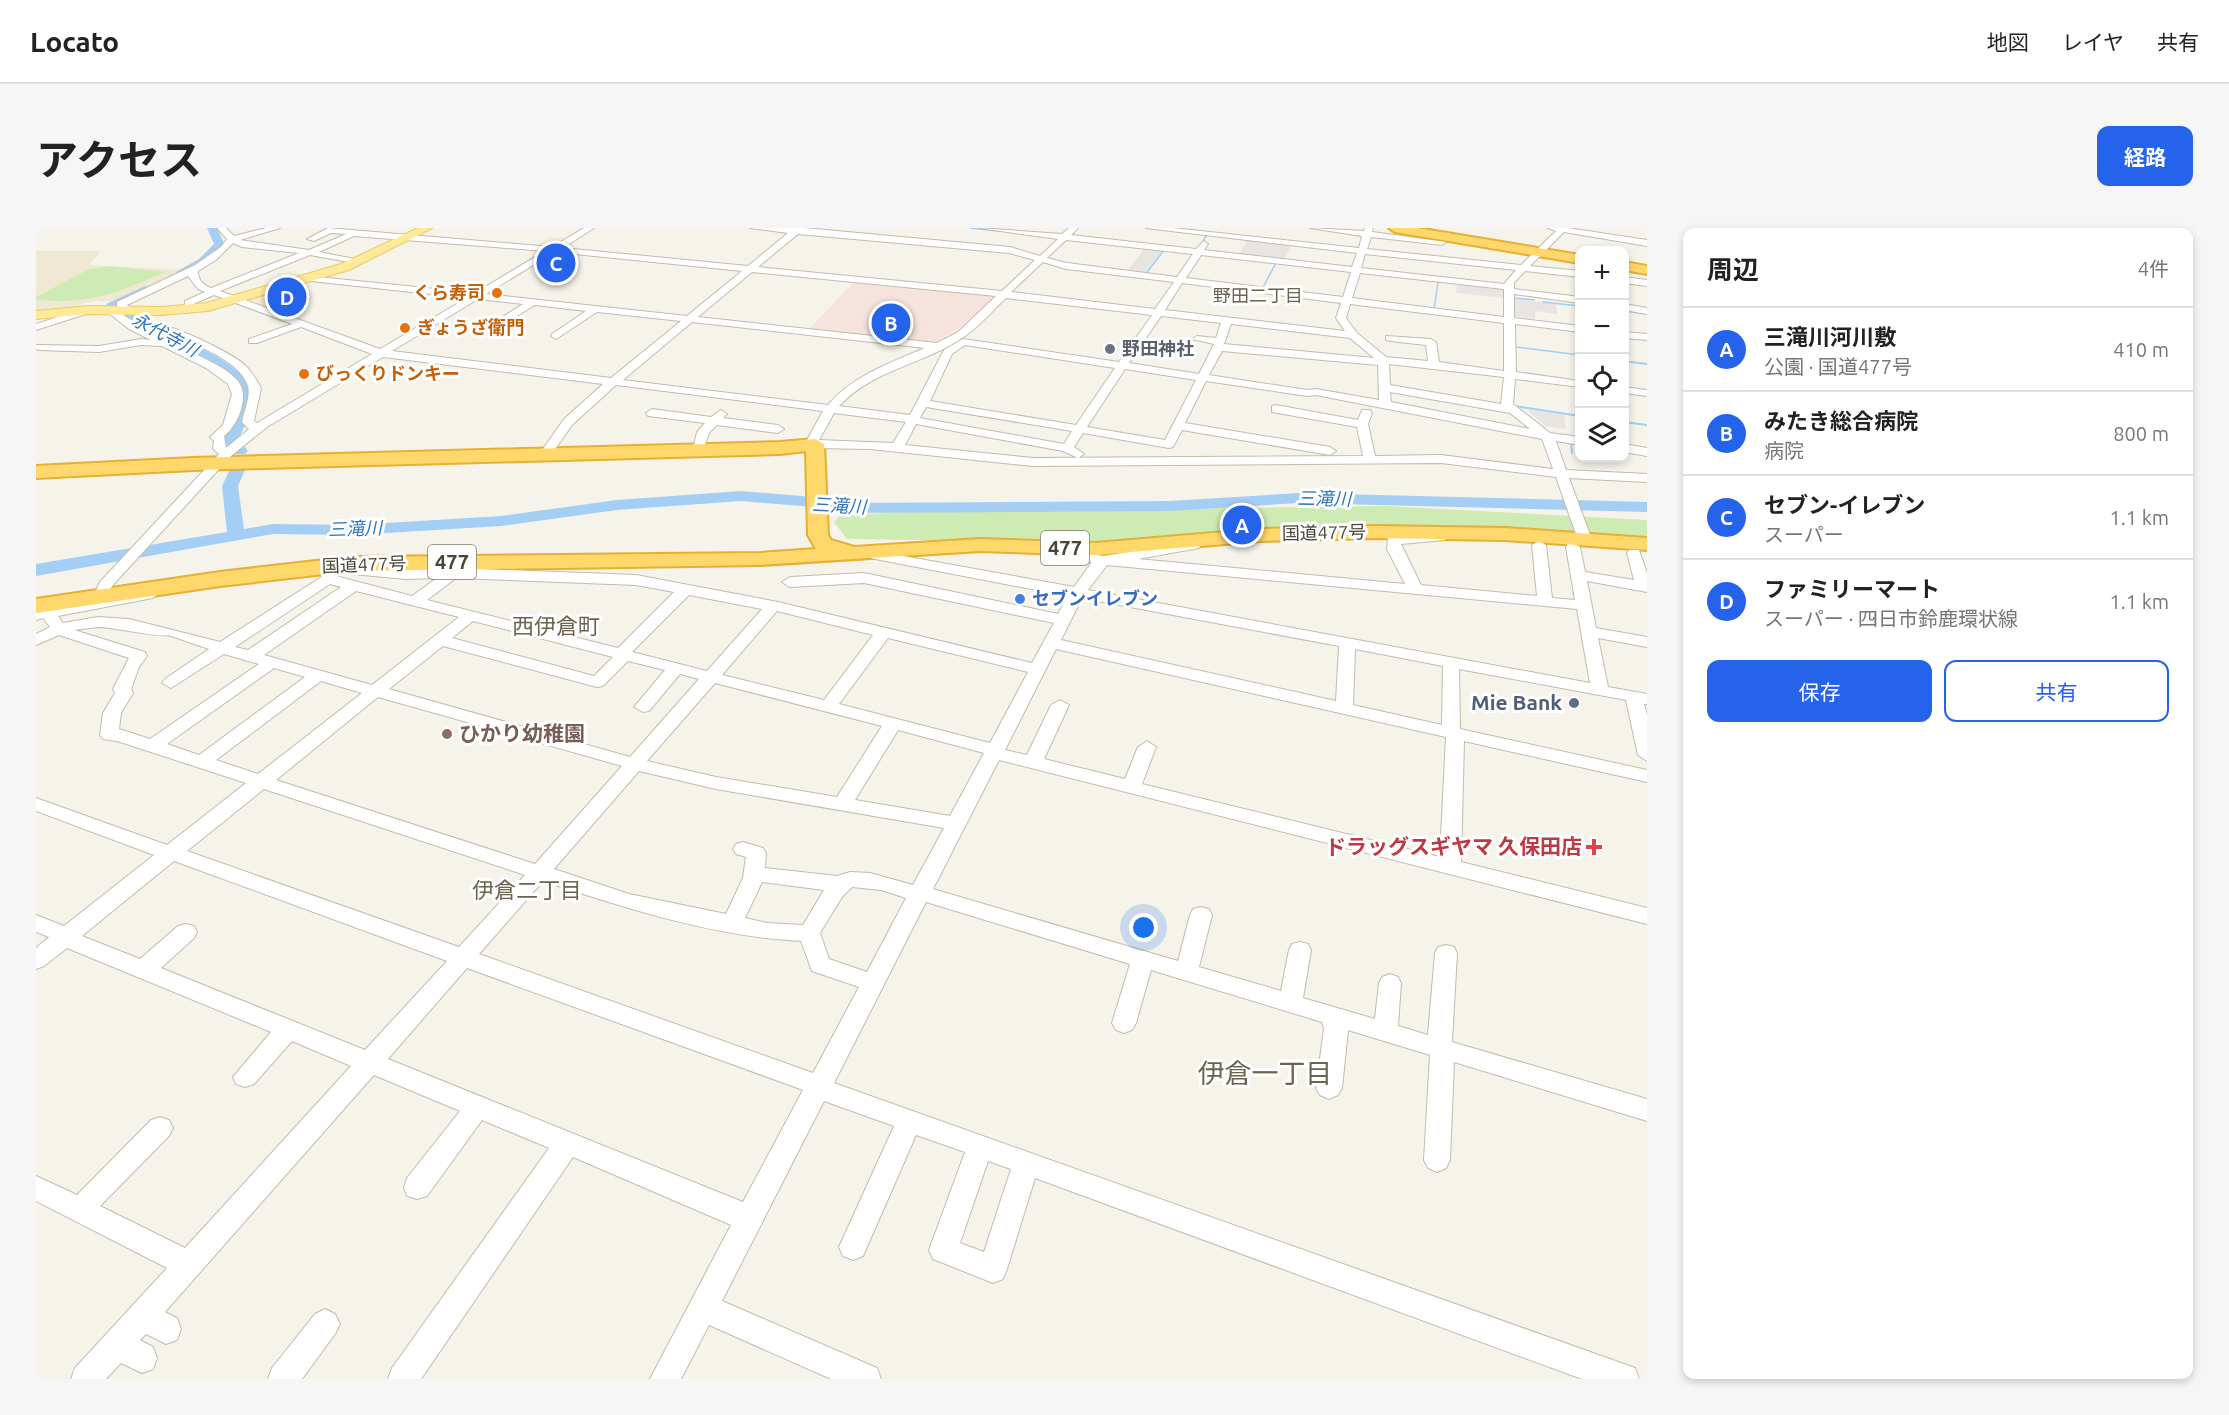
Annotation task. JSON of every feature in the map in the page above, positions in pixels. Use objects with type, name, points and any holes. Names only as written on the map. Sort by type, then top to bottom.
[{"type":"highway","points":[[1395,228],[1575,258]]},
{"type":"highway","points":[[1629,267],[1647,270]]},
{"type":"highway","points":[[36,466],[549,449],[701,439],[809,449]]},
{"type":"highway","points":[[549,449],[559,452],[809,449]]},
{"type":"highway","points":[[809,449],[818,535],[822,544],[856,552]]},
{"type":"highway","points":[[804,553],[809,449]]},
{"type":"highway","points":[[36,472],[221,459],[647,451]]},
{"type":"highway","name":"国道477号","points":[[40,611],[103,591],[150,590],[324,566],[856,552],[943,546],[1021,545],[1096,549],[1260,535],[1376,532],[1467,534],[1581,541],[1641,548]]},
{"type":"main road","points":[[36,315],[89,310],[185,310],[236,300],[357,262],[427,228]]},
{"type":"street","points":[[221,228],[232,239],[244,244],[292,248],[357,262]]},
{"type":"street","points":[[188,303],[273,266],[374,228]]},
{"type":"street","points":[[103,591],[221,459],[256,429],[590,228]]},
{"type":"street","points":[[754,228],[798,230],[1023,252],[1046,256],[1066,266],[1575,328]]},
{"type":"street","points":[[983,228],[1509,289],[1575,299]]},
{"type":"street","points":[[1074,228],[972,326],[940,346],[888,368],[845,394],[820,420],[809,449],[897,447],[1012,461],[1453,460]]},
{"type":"street","points":[[1150,228],[1213,231],[1363,252],[1575,273]]},
{"type":"street","points":[[1137,256],[1155,228]]},
{"type":"street","points":[[1314,228],[1369,231],[1442,242]]},
{"type":"street","points":[[1552,228],[1647,243]]},
{"type":"street","points":[[221,459],[219,439],[216,436],[229,427],[237,400],[237,388],[215,369],[133,327],[120,310],[120,304],[193,269],[225,250],[232,239],[268,229]]},
{"type":"street","points":[[1563,229],[1509,282],[1510,374],[1507,405],[1548,437],[1561,476],[1581,541],[1578,575],[1600,690]]},
{"type":"street","points":[[343,239],[315,238],[333,230],[359,234],[444,239],[1007,294],[1158,314],[1353,335]]},
{"type":"street","points":[[549,449],[568,422],[798,230]]},
{"type":"street","points":[[1067,447],[1213,231]]},
{"type":"street","points":[[1362,424],[1379,403],[1385,388],[1383,362],[1353,335],[1341,318],[1369,231]]},
{"type":"street","points":[[1418,232],[1442,242],[1448,250],[1445,261]]},
{"type":"street","points":[[427,249],[444,239]]},
{"type":"street","points":[[1124,273],[1130,265]]},
{"type":"street","points":[[273,266],[309,278],[953,348]]},
{"type":"street","points":[[193,269],[193,277],[198,283],[212,291],[380,353],[914,420],[1067,447],[1078,454],[1127,459],[1130,462]]},
{"type":"street","points":[[1629,280],[1647,281]]},
{"type":"street","points":[[269,290],[304,295]]},
{"type":"street","points":[[1280,327],[1286,293]]},
{"type":"street","points":[[505,320],[532,302]]},
{"type":"street","points":[[1629,308],[1647,311]]},
{"type":"street","points":[[556,336],[595,309]]},
{"type":"street","points":[[37,330],[89,310]]},
{"type":"street","points":[[120,310],[216,351],[245,371],[255,388],[248,422],[256,429]]},
{"type":"street","points":[[923,403],[1169,444],[1219,344],[1227,321]]},
{"type":"street","points":[[252,341],[301,324]]},
{"type":"street","points":[[37,348],[74,335]]},
{"type":"street","points":[[1629,336],[1647,338]]},
{"type":"street","points":[[1390,338],[1431,342],[1434,364]]},
{"type":"street","points":[[1197,339],[1219,344],[1383,362],[1434,364],[1575,383]]},
{"type":"street","points":[[37,348],[103,348],[147,341],[170,346]]},
{"type":"street","points":[[897,447],[914,420],[948,352],[966,342],[1379,403],[1511,431],[1575,440]]},
{"type":"street","points":[[1385,388],[1515,412]]},
{"type":"street","points":[[1270,425],[1282,389]]},
{"type":"street","points":[[1629,391],[1647,393]]},
{"type":"street","points":[[701,439],[714,421],[737,397]]},
{"type":"street","points":[[674,403],[778,416]]},
{"type":"street","points":[[1511,431],[1511,417],[1515,412]]},
{"type":"street","points":[[652,413],[778,429]]},
{"type":"street","points":[[1179,426],[1362,424]]},
{"type":"street","points":[[1362,424],[1369,444],[1369,455]]},
{"type":"street","points":[[1270,425],[1323,450]]},
{"type":"street","points":[[701,439],[742,438]]},
{"type":"street","points":[[1629,449],[1647,452]]},
{"type":"street","points":[[1251,461],[1323,450],[1369,455],[1428,456],[1561,476],[1647,478]]},
{"type":"street","points":[[1415,589],[1394,549],[1394,540],[1458,537],[1467,534]]},
{"type":"street","points":[[665,1379],[958,824],[1062,620],[1078,592],[1087,584],[1097,563],[1260,535]]},
{"type":"street","points":[[1021,545],[1104,560],[1582,605]]},
{"type":"street","points":[[1539,545],[1545,602]]},
{"type":"street","points":[[1578,575],[1645,586],[1641,548]]},
{"type":"street","points":[[856,552],[1452,661],[1640,698],[1647,754]]},
{"type":"street","points":[[324,566],[405,574],[453,573],[617,579],[686,589],[772,607],[1037,669]]},
{"type":"street","points":[[414,602],[453,573]]},
{"type":"street","points":[[790,582],[864,578],[1062,620]]},
{"type":"street","points":[[171,683],[328,579],[1033,762],[1647,916]]},
{"type":"street","points":[[251,656],[344,590],[354,586]]},
{"type":"street","points":[[440,640],[597,682],[686,589]]},
{"type":"street","points":[[40,611],[147,596],[150,590]]},
{"type":"street","points":[[86,1379],[129,1351],[154,1322],[187,1266],[538,874],[772,607]]},
{"type":"street","points":[[40,611],[69,634],[139,656],[131,666],[122,689],[124,693],[112,713],[109,735],[119,735],[538,874],[627,901],[767,932],[809,933]]},
{"type":"street","points":[[36,960],[470,616]]},
{"type":"street","points":[[36,640],[58,627],[112,620],[169,633],[635,764],[727,785],[958,824]]},
{"type":"street","points":[[492,654],[520,629]]},
{"type":"street","points":[[1588,631],[1647,642]]},
{"type":"street","points":[[827,708],[882,633]]},
{"type":"street","points":[[541,667],[568,642]]},
{"type":"street","points":[[1344,709],[1347,642]]},
{"type":"street","points":[[1051,643],[1647,776]]},
{"type":"street","points":[[1450,867],[1452,661]]},
{"type":"street","points":[[152,746],[272,662]]},
{"type":"street","points":[[642,708],[675,669]]},
{"type":"street","points":[[201,762],[318,675]]},
{"type":"street","points":[[1033,762],[1060,705]]},
{"type":"street","points":[[842,805],[893,724]]},
{"type":"street","points":[[1132,786],[1147,747]]},
{"type":"street","points":[[36,804],[1624,1379]]},
{"type":"street","points":[[732,924],[753,874],[756,854],[743,849]]},
{"type":"street","points":[[753,874],[841,884],[855,878],[907,890],[1187,971],[1647,1110]]},
{"type":"street","points":[[809,933],[841,884]]},
{"type":"street","points":[[1187,971],[1201,915]]},
{"type":"street","points":[[36,923],[142,971],[476,1106],[749,1220]]},
{"type":"street","points":[[142,971],[186,932]]},
{"type":"street","points":[[809,933],[820,964],[874,983]]},
{"type":"street","points":[[1290,1004],[1300,950]]},
{"type":"street","points":[[1437,1160],[1446,953]]},
{"type":"street","points":[[1124,1023],[1143,958]]},
{"type":"street","points":[[1386,1032],[1390,983]]},
{"type":"street","points":[[1329,1088],[1336,1029],[1332,1016]]},
{"type":"street","points":[[245,1077],[288,1030]]},
{"type":"street","points":[[417,1187],[470,1119],[476,1106]]},
{"type":"street","points":[[853,1247],[910,1120]]},
{"type":"street","points":[[81,1211],[160,1128]]},
{"type":"street","points":[[403,1379],[567,1144]]},
{"type":"street","points":[[983,1147],[977,1155],[943,1250],[993,1269],[1026,1162]]},
{"type":"street","points":[[36,1188],[181,1260],[187,1266]]},
{"type":"street","points":[[702,1307],[866,1379]]},
{"type":"street","points":[[283,1379],[325,1324]]},
{"type":"shaded area","points":[[1247,240],[1291,245],[1284,260],[1239,255]]},
{"type":"shaded area","points":[[1146,247],[1164,249],[1144,275],[1126,272]]},
{"type":"shaded area","points":[[36,251],[101,251],[89,265],[184,270],[116,301],[93,301],[65,309],[36,312]]},
{"type":"shaded area","points":[[856,280],[998,294],[961,327],[932,344],[807,331]]},
{"type":"shaded area","points":[[1457,285],[1506,290],[1506,298],[1456,293]]},
{"type":"shaded area","points":[[268,292],[314,297],[282,313],[245,299]]},
{"type":"shaded area","points":[[1514,299],[1556,304],[1557,314],[1535,311],[1535,319],[1515,316]]},
{"type":"shaded area","points":[[1528,411],[1564,415],[1566,429],[1545,426]]},
{"type":"green space","points":[[109,266],[165,272],[102,296],[70,301],[36,299],[89,269]]},
{"type":"green space","points":[[1385,506],[1647,520],[1647,539],[1538,532],[1067,542],[847,539],[834,522],[840,515],[911,512]]},
{"type":"waterway","name":"永代寺川","points":[[180,274],[203,261],[220,245],[212,228]]},
{"type":"waterway","points":[[970,228],[1009,232]]},
{"type":"waterway","points":[[1199,247],[1207,235]]},
{"type":"waterway","points":[[1145,275],[1164,250]]},
{"type":"waterway","points":[[1262,289],[1276,263]]},
{"type":"waterway","points":[[1434,310],[1438,282]]},
{"type":"waterway","name":"永代寺川","points":[[145,290],[112,304],[144,328],[217,361],[233,373],[246,388],[239,424],[230,439],[240,451]]},
{"type":"waterway","points":[[1514,298],[1534,300]]},
{"type":"waterway","points":[[1543,302],[1575,305]]},
{"type":"waterway","points":[[1629,312],[1647,314]]},
{"type":"waterway","points":[[1515,347],[1575,354]]},
{"type":"waterway","points":[[1629,362],[1647,364]]},
{"type":"waterway","points":[[1514,406],[1575,415]]},
{"type":"waterway","points":[[1629,423],[1647,425]]},
{"type":"waterway","points":[[1571,441],[1572,453]]},
{"type":"waterway","name":"永代寺川","points":[[236,534],[230,486],[237,470]]},
{"type":"waterway","name":"三滝川","points":[[36,570],[273,529],[354,530],[501,521],[617,505],[741,496],[802,501],[838,508],[1170,506],[1299,498],[1647,507]]},
{"type":"place","name":"セブン-イレブン","points":[[556,263]]},
{"type":"place","name":"くら寿司","points":[[497,293]]},
{"type":"place","name":"ファミリーマート","points":[[287,297]]},
{"type":"place","name":"みたき総合病院","points":[[891,323]]},
{"type":"place","name":"ぎょうざ衛門","points":[[405,328]]},
{"type":"place","name":"野田神社","points":[[1110,349]]},
{"type":"place","name":"びっくりドンキー","points":[[304,374]]},
{"type":"place","name":"三滝川河川敷","points":[[1242,525]]},
{"type":"place","name":"セブンイレブン","points":[[1020,599]]},
{"type":"place","name":"Mie Bank","points":[[1574,703]]},
{"type":"place","name":"ひかり幼稚園","points":[[447,734]]},
{"type":"place","name":"ドラッグスギヤマ 久保田店","points":[[1594,847]]},
{"type":"district","name":"野田二丁目","points":[[1258,296]]},
{"type":"district","name":"西伊倉町","points":[[556,626]]},
{"type":"district","name":"伊倉二丁目","points":[[527,890]]},
{"type":"district","name":"伊倉一丁目","points":[[1265,1074]]}]
